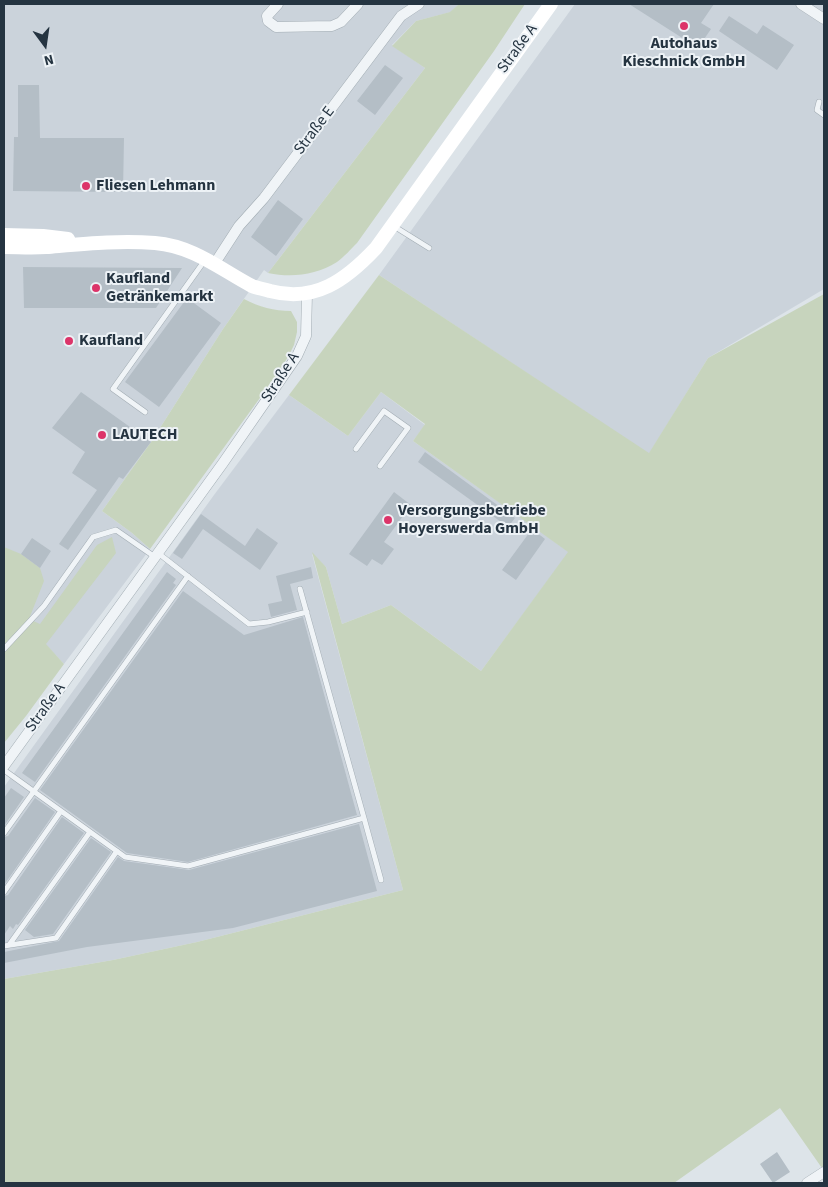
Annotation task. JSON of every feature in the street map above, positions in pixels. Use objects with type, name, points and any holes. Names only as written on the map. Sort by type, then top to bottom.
[{"type":"street","points":[[278,4],[267,16],[268,21],[276,27],[332,26],[341,22],[358,4]]},
{"type":"street","name":"Straße A","points":[[4,766],[224,464],[297,356],[306,336],[308,294],[334,284],[356,269],[376,248],[551,4]]},
{"type":"street","points":[[801,4],[824,19]]},
{"type":"street","name":"Straße E","points":[[210,261],[264,198],[401,16],[415,5]]},
{"type":"street","points":[[4,236],[42,236],[91,242],[156,243],[183,249],[210,261],[254,287],[282,294],[308,294]]},
{"type":"street","points":[[4,247],[43,247],[91,242]]},
{"type":"street","points":[[807,1183],[824,1172]]},
{"type":"lane","points":[[818,102],[817,110],[824,115]]},
{"type":"lane","points":[[392,225],[429,248]]},
{"type":"lane","points":[[145,412],[113,389],[210,261]]},
{"type":"lane","points":[[356,449],[384,411],[408,428],[380,466]]},
{"type":"lane","points":[[4,649],[44,606],[93,537],[116,530],[188,576],[249,624],[268,622],[307,612]]},
{"type":"lane","points":[[4,833],[188,576]]},
{"type":"lane","points":[[300,589],[382,880]]},
{"type":"lane","points":[[4,770],[125,857],[188,866],[364,818]]},
{"type":"lane","points":[[4,892],[61,811]]},
{"type":"lane","points":[[6,946],[90,832]]},
{"type":"lane","points":[[6,946],[56,938],[117,851]]},
{"type":"shaded area","points":[[4,4],[459,4],[451,12],[416,21],[392,45],[425,68],[268,273],[264,270],[223,329],[151,442],[102,511],[150,549],[64,664],[46,645],[4,612]]},
{"type":"shaded area","points":[[575,4],[824,4],[824,289],[708,358],[649,454],[379,275]]},
{"type":"shaded area","points":[[381,392],[425,425],[413,441],[569,552],[481,671],[391,605],[342,624],[326,567],[312,554],[403,890],[197,942],[113,960],[4,979],[4,787],[214,495],[289,395],[348,436]]},
{"type":"green space","points":[[459,4],[525,4],[494,51],[357,243],[337,262],[321,270],[295,275],[268,273],[425,68],[392,46],[416,21],[450,12]]},
{"type":"green space","points":[[379,275],[649,453],[708,358],[824,294],[824,1171],[780,1108],[674,1183],[4,1183],[4,979],[113,960],[197,942],[403,890],[312,552],[326,567],[342,624],[391,605],[481,671],[568,552],[413,441],[425,424],[381,392],[348,436],[289,395]]},
{"type":"green space","points":[[244,299],[267,308],[291,311],[297,322],[294,345],[273,380],[150,549],[102,511],[151,442]]},
{"type":"green space","points":[[112,537],[116,553],[46,644],[64,664],[4,743],[4,547],[21,554],[40,568],[44,581],[29,619],[40,624],[97,545]]},
{"type":"building","name":"Autohaus Kieschnick GmbH","points":[[629,4],[714,4],[701,23],[711,29],[698,48]]},
{"type":"building","points":[[729,16],[757,34],[763,25],[794,45],[777,70],[719,31]]},
{"type":"building","points":[[385,65],[403,78],[375,115],[357,101]]},
{"type":"building","points":[[18,85],[39,85],[40,138],[124,138],[123,192],[13,191],[14,137],[18,137]]},
{"type":"building","points":[[278,200],[303,219],[276,256],[251,237]]},
{"type":"building","name":"Kaufland Getränkemarkt","points":[[23,267],[182,268],[156,308],[24,308]]},
{"type":"building","points":[[187,298],[221,323],[159,407],[125,382]]},
{"type":"building","name":"LAUTECH","points":[[81,392],[151,442],[123,479],[119,477],[68,550],[59,544],[97,490],[72,473],[85,452],[52,428]]},
{"type":"building","points":[[425,452],[515,518],[508,527],[418,462]]},
{"type":"building","name":"Versorgungsbetriebe Hoyerswerda GmbH","points":[[394,492],[411,505],[384,542],[394,549],[382,565],[372,559],[367,566],[349,554]]},
{"type":"building","points":[[201,514],[245,546],[257,528],[278,543],[260,570],[203,529],[182,559],[173,553]]},
{"type":"building","points":[[532,529],[545,539],[516,580],[502,570]]},
{"type":"building","points":[[32,538],[51,551],[40,568],[21,554]]},
{"type":"building","points":[[311,567],[313,578],[290,584],[297,610],[271,617],[268,604],[282,601],[276,576]]},
{"type":"building","points":[[167,572],[176,579],[173,583],[176,585],[35,782],[22,773]]},
{"type":"building","points":[[183,591],[244,635],[303,617],[357,815],[188,862],[127,853],[40,790]]},
{"type":"building","points":[[11,788],[24,797],[4,826],[4,798]]},
{"type":"building","points":[[35,798],[55,812],[4,885],[4,837],[8,836]]},
{"type":"building","points":[[62,817],[84,833],[18,925],[16,924],[13,929],[10,926],[4,935],[4,896],[8,895]]},
{"type":"building","points":[[359,824],[377,891],[233,928],[87,947],[4,963],[4,952],[59,941],[118,857],[124,861],[189,870]]},
{"type":"building","points":[[91,838],[111,852],[53,934],[34,937],[25,930]]},
{"type":"building","points":[[777,1152],[790,1172],[773,1183],[760,1164]]},
{"type":"place","name":"Autohaus Kieschnick GmbH","points":[[684,26]]},
{"type":"place","name":"Fliesen Lehmann","points":[[86,186]]},
{"type":"place","name":"Kaufland Getränkemarkt","points":[[96,288]]},
{"type":"place","name":"Kaufland","points":[[69,341]]},
{"type":"place","name":"LAUTECH","points":[[102,435]]},
{"type":"place","name":"Versorgungsbetriebe Hoyerswerda GmbH","points":[[388,520]]}]
